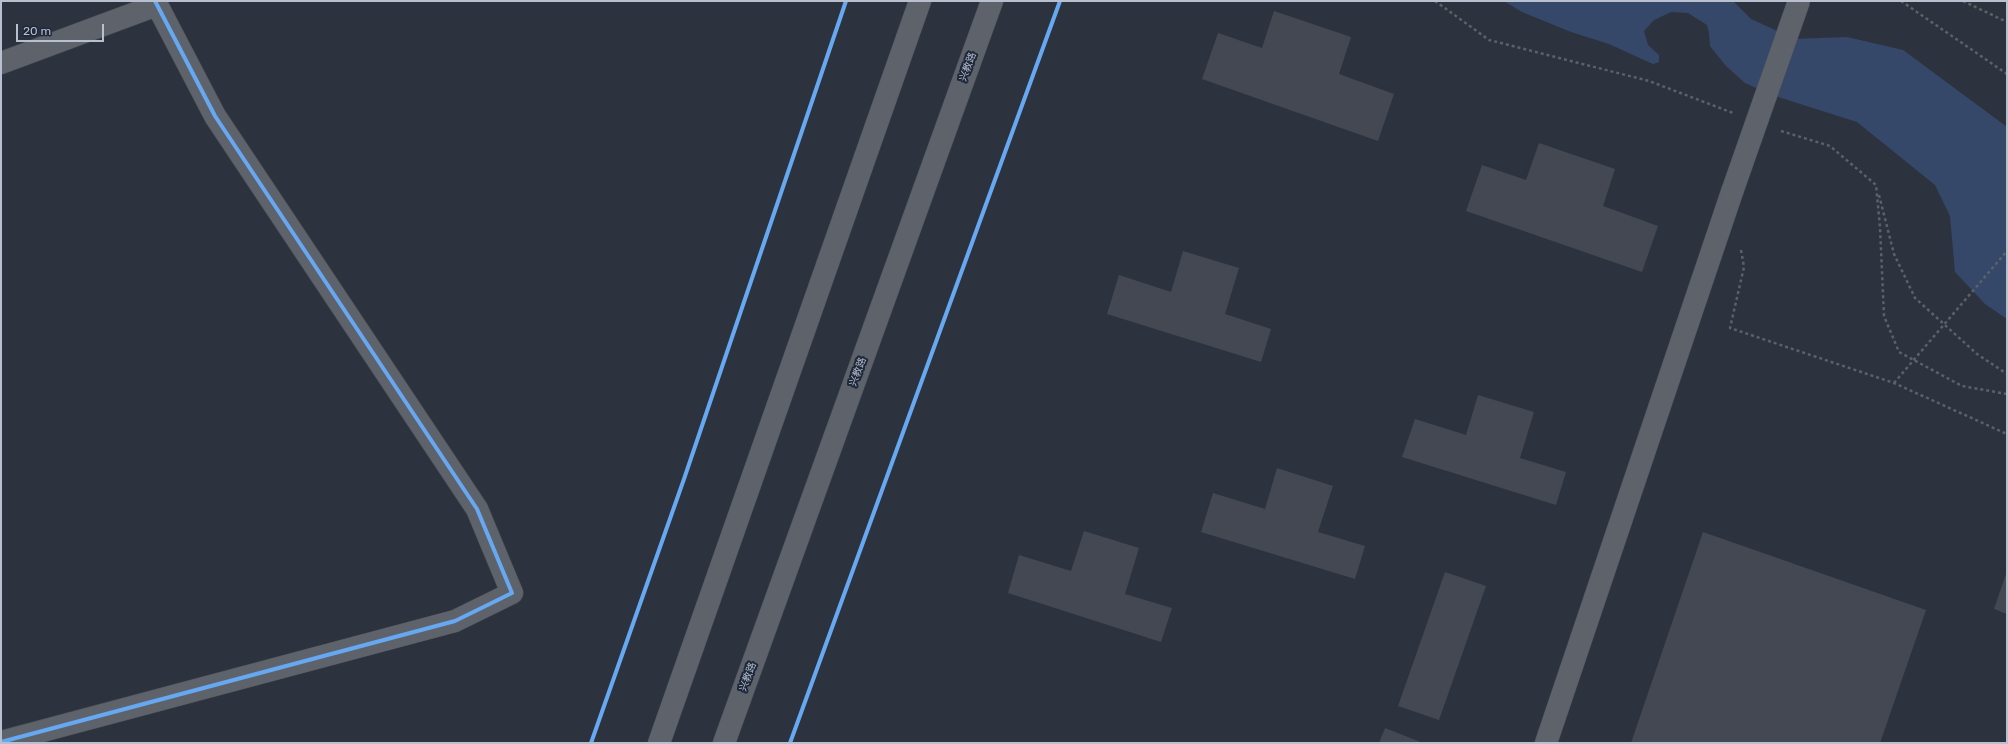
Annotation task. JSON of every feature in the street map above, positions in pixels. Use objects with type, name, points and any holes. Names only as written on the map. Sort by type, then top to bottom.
[{"type":"street","points":[[659,743],[920,1]]},
{"type":"street","name":"兴教路","points":[[724,743],[992,1]]},
{"type":"street","points":[[1546,743],[1732,192],[1799,1]]},
{"type":"street","points":[[1,63],[156,3],[215,116],[477,509],[512,593],[455,621],[1,742]]},
{"type":"path","points":[[1901,1],[2007,74]]},
{"type":"path","points":[[1963,1],[2007,22]]},
{"type":"path","points":[[1876,185],[1894,254],[1915,298],[1977,354],[2007,374]]},
{"type":"path","points":[[1894,383],[2007,251]]},
{"type":"path","points":[[1730,328],[1894,383],[2007,434]]},
{"type":"water","points":[[1504,1],[1733,1],[1751,19],[1795,39],[1847,37],[1903,50],[2007,127],[2007,319],[1985,304],[1955,272],[1950,216],[1935,185],[1857,122],[1772,95],[1745,83],[1726,66],[1710,46],[1707,25],[1688,13],[1671,12],[1654,20],[1644,31],[1648,45],[1659,55],[1659,62],[1653,64],[1609,44],[1571,32],[1522,12]]},
{"type":"building","points":[[1274,11],[1351,37],[1339,74],[1394,94],[1378,141],[1202,79],[1218,33],[1262,48]]},
{"type":"building","points":[[1539,143],[1615,169],[1603,206],[1658,226],[1642,272],[1466,211],[1482,165],[1526,180]]},
{"type":"building","points":[[1183,251],[1239,268],[1225,314],[1271,329],[1261,362],[1107,314],[1119,275],[1171,292]]},
{"type":"building","points":[[1478,395],[1534,412],[1520,458],[1566,472],[1556,505],[1402,457],[1415,419],[1466,435]]},
{"type":"building","points":[[1277,468],[1333,486],[1318,532],[1365,546],[1355,579],[1201,532],[1213,493],[1265,509]]},
{"type":"building","points":[[1084,531],[1139,548],[1125,594],[1172,608],[1161,642],[1008,593],[1019,555],[1071,571]]},
{"type":"building","points":[[1703,532],[1926,610],[1880,743],[1631,743]]},
{"type":"building","points":[[2007,571],[2007,614],[1994,609]]},
{"type":"building","points":[[1445,572],[1486,586],[1439,720],[1398,706]]},
{"type":"building","points":[[1385,728],[1423,743],[1379,743]]},
{"type":"cycle path","points":[[1,742],[455,621],[512,593],[477,509],[215,116],[155,1]]},
{"type":"cycle path","points":[[591,743],[684,479],[846,1]]},
{"type":"cycle path","points":[[790,743],[1060,1]]}]
